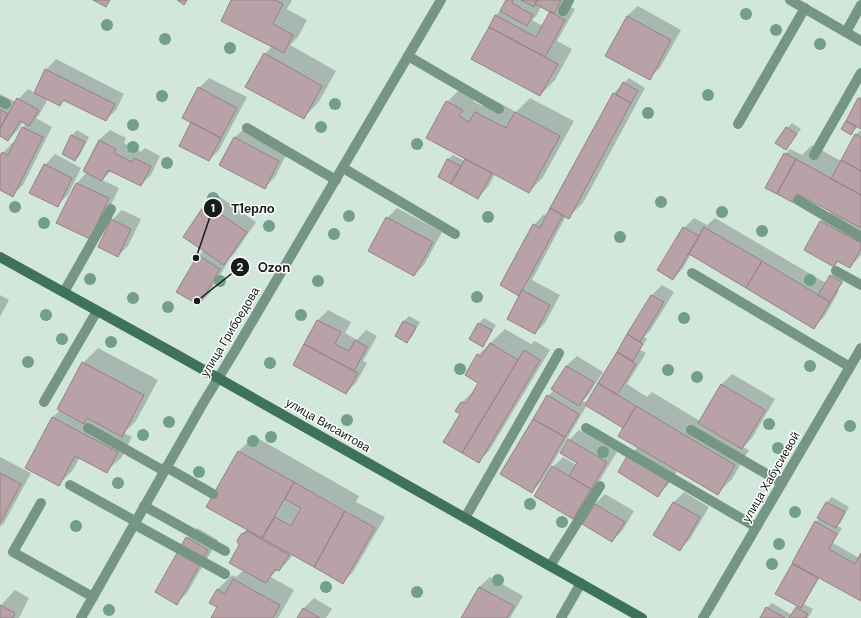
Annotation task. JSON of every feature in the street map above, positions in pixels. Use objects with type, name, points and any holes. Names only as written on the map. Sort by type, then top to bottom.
[{"type":"main road","name":"улица Висаитова","points":[[0,258],[218,378],[642,618]]},
{"type":"street","name":"улица Грибоедова","points":[[81,618],[202,405],[441,0]]},
{"type":"street","points":[[563,11],[569,0]]},
{"type":"street","points":[[790,0],[861,41]]},
{"type":"street","points":[[846,32],[861,5]]},
{"type":"street","points":[[738,124],[804,8]]},
{"type":"street","points":[[408,56],[499,109]]},
{"type":"street","points":[[814,155],[861,73]]},
{"type":"street","points":[[247,128],[336,180]]},
{"type":"street","points":[[343,168],[455,234]]},
{"type":"street","points":[[798,200],[861,237]]},
{"type":"street","points":[[64,292],[111,210]]},
{"type":"street","points":[[836,271],[861,285]]},
{"type":"street","points":[[692,273],[850,367]]},
{"type":"street","points":[[44,402],[97,311]]},
{"type":"street","name":"улица Хабусиевой","points":[[703,618],[861,348]]},
{"type":"street","points":[[465,518],[559,353]]},
{"type":"street","points":[[88,428],[214,494]]},
{"type":"street","points":[[586,428],[756,527]]},
{"type":"street","points":[[691,430],[782,483]]},
{"type":"street","points":[[70,485],[225,574]]},
{"type":"street","points":[[550,566],[600,486]]},
{"type":"street","points":[[41,503],[13,552],[93,597]]},
{"type":"street","points":[[144,506],[225,551]]},
{"type":"street","points":[[561,618],[581,583]]},
{"type":"building","points":[[93,0],[110,0],[106,7]]},
{"type":"building","points":[[177,0],[187,0],[184,5]]},
{"type":"building","points":[[231,0],[275,0],[283,4],[273,24],[293,35],[284,53],[221,21]]},
{"type":"building","points":[[506,0],[513,0],[512,3],[533,15],[527,26],[500,11]]},
{"type":"building","points":[[521,0],[537,0],[534,7]]},
{"type":"building","points":[[537,0],[561,0],[554,14],[535,4]]},
{"type":"building","points":[[550,11],[565,20],[545,57],[489,27],[495,15],[536,37]]},
{"type":"building","points":[[627,16],[671,40],[650,80],[605,56]]},
{"type":"building","points":[[489,27],[558,64],[540,96],[471,59]]},
{"type":"building","points":[[264,53],[322,86],[304,119],[245,87]]},
{"type":"building","points":[[45,69],[115,104],[106,121],[63,100],[60,106],[34,93]]},
{"type":"building","points":[[623,82],[638,91],[631,103],[616,95]]},
{"type":"building","points":[[198,87],[237,108],[221,138],[182,118]]},
{"type":"building","points":[[613,93],[631,103],[569,219],[550,208]]},
{"type":"building","points":[[17,98],[39,110],[29,126],[20,121],[8,141],[0,136],[0,128]]},
{"type":"building","points":[[858,98],[861,99],[861,129],[846,121]]},
{"type":"building","points":[[446,101],[463,110],[459,116],[469,122],[475,112],[506,128],[515,112],[560,136],[529,193],[426,138]]},
{"type":"building","points":[[0,109],[8,114],[0,128]]},
{"type":"building","points":[[846,121],[856,126],[851,135],[841,129]]},
{"type":"building","points":[[191,122],[221,138],[209,161],[179,146]]},
{"type":"building","points":[[22,127],[43,137],[13,197],[0,190],[0,156],[2,152],[8,155]]},
{"type":"building","points":[[786,127],[797,134],[786,150],[775,143]]},
{"type":"building","points":[[855,134],[861,137],[861,171],[841,160]]},
{"type":"building","points":[[71,135],[85,142],[75,161],[62,154]]},
{"type":"building","points":[[234,137],[279,161],[265,189],[219,165]]},
{"type":"building","points":[[99,140],[116,149],[114,153],[132,162],[134,158],[151,166],[141,186],[108,170],[102,181],[83,171]]},
{"type":"building","points":[[784,153],[796,159],[777,194],[765,188]]},
{"type":"building","points":[[447,159],[461,166],[451,184],[438,177]]},
{"type":"building","points":[[465,159],[492,173],[478,199],[451,184]]},
{"type":"building","points":[[796,159],[861,195],[861,228],[798,194],[794,203],[777,194]]},
{"type":"building","points":[[841,160],[861,171],[861,195],[831,179]]},
{"type":"building","points":[[44,164],[72,178],[58,207],[29,193]]},
{"type":"building","points":[[76,183],[109,198],[90,239],[56,223]]},
{"type":"building","points":[[205,204],[247,232],[224,265],[183,237]]},
{"type":"building","points":[[550,208],[563,215],[519,296],[500,285],[533,224],[540,228]]},
{"type":"building","points":[[386,217],[433,242],[414,276],[368,251]]},
{"type":"building","points":[[111,219],[131,229],[118,257],[98,247]]},
{"type":"building","points":[[820,221],[861,243],[861,249],[850,268],[837,261],[834,267],[804,250]]},
{"type":"building","points":[[683,227],[699,236],[673,280],[657,270]]},
{"type":"building","points":[[704,227],[762,261],[746,288],[689,254]]},
{"type":"building","points":[[198,255],[220,269],[199,305],[176,292]]},
{"type":"building","points":[[762,261],[830,302],[814,329],[746,288]]},
{"type":"building","points":[[830,275],[842,282],[830,302],[818,295]]},
{"type":"building","points":[[522,290],[550,305],[535,334],[507,319]]},
{"type":"building","points":[[651,295],[664,302],[640,342],[627,334]]},
{"type":"building","points":[[317,320],[341,332],[335,344],[349,351],[355,340],[367,347],[354,371],[304,344]]},
{"type":"building","points":[[403,321],[416,327],[407,343],[395,336]]},
{"type":"building","points":[[478,323],[492,330],[483,347],[469,339]]},
{"type":"building","points":[[627,334],[643,344],[633,361],[617,352]]},
{"type":"building","points":[[490,343],[518,360],[462,453],[443,442],[460,414],[455,411],[461,402],[466,404],[478,383],[465,375],[477,354],[481,357]]},
{"type":"building","points":[[304,344],[358,373],[346,394],[293,365]]},
{"type":"building","points":[[524,350],[540,360],[479,463],[462,453]]},
{"type":"building","points":[[617,352],[636,364],[617,395],[598,383]]},
{"type":"building","points":[[82,362],[144,395],[122,437],[87,418],[84,424],[57,409]]},
{"type":"building","points":[[566,366],[594,382],[579,406],[551,389]]},
{"type":"building","points":[[598,383],[636,406],[623,428],[585,405]]},
{"type":"building","points":[[721,384],[765,410],[742,449],[698,423]]},
{"type":"building","points":[[547,395],[579,414],[565,437],[533,419]]},
{"type":"building","points":[[636,406],[735,465],[718,495],[618,436]]},
{"type":"building","points":[[52,417],[118,452],[107,473],[75,456],[59,486],[25,468]]},
{"type":"building","points":[[533,419],[565,437],[532,493],[500,474]]},
{"type":"building","points":[[568,439],[607,462],[591,489],[569,476],[577,463],[560,453]]},
{"type":"building","points":[[238,451],[294,482],[262,538],[206,507]]},
{"type":"building","points":[[627,456],[668,481],[658,497],[618,472]]},
{"type":"building","points":[[552,466],[591,489],[573,519],[534,496]]},
{"type":"building","points":[[0,473],[21,484],[0,523]]},
{"type":"building","points":[[294,482],[345,511],[314,567],[262,538],[275,517],[291,526],[301,508],[285,499]]},
{"type":"building","points":[[673,502],[700,517],[680,551],[653,535]]},
{"type":"building","points":[[826,502],[845,512],[836,528],[817,518]]},
{"type":"building","points":[[595,504],[625,522],[612,542],[582,524]]},
{"type":"building","points":[[345,511],[375,528],[343,584],[314,567]]},
{"type":"building","points":[[815,521],[837,534],[829,549],[855,564],[861,553],[861,601],[792,563]]},
{"type":"building","points":[[247,531],[289,555],[279,571],[275,569],[266,583],[229,563],[239,545],[237,541],[241,534],[246,533]]},
{"type":"building","points":[[186,537],[208,550],[177,605],[155,592]]},
{"type":"building","points":[[792,564],[818,578],[801,608],[775,594]]},
{"type":"building","points":[[233,579],[280,605],[273,618],[211,618],[217,607],[209,603],[217,589],[225,594]]},
{"type":"building","points":[[479,587],[514,606],[507,618],[461,618]]},
{"type":"building","points":[[0,605],[15,613],[13,618],[0,618]]},
{"type":"building","points":[[766,607],[785,618],[760,618]]},
{"type":"building","points":[[796,607],[808,614],[806,618],[789,618]]},
{"type":"building","points":[[303,608],[320,618],[297,618]]},
{"type":"place","name":"Т1ерло","points":[[196,258]]},
{"type":"place","name":"Ozon","points":[[197,301]]}]
